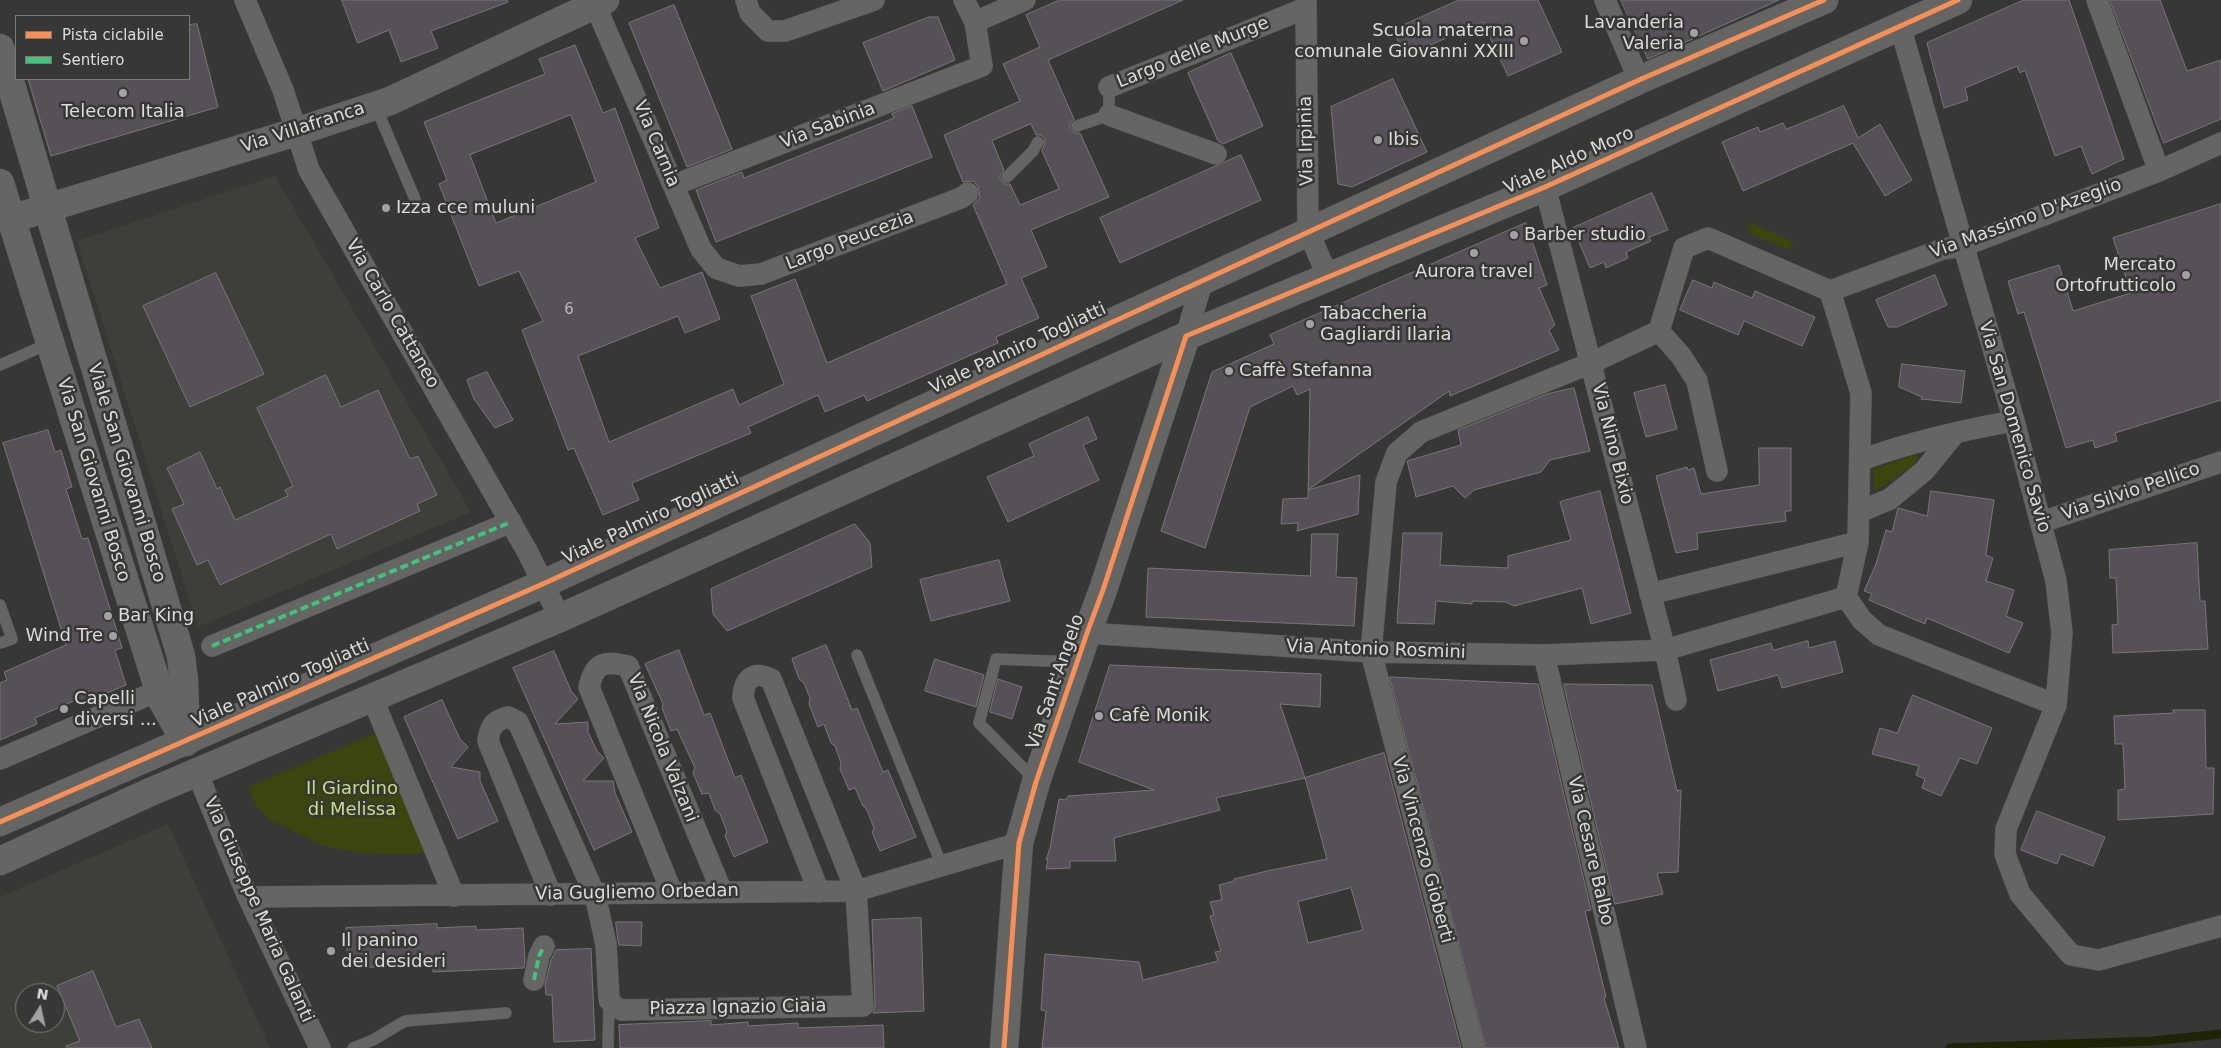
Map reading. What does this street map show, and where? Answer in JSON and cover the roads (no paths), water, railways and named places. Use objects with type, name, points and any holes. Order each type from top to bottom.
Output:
[{"type":"street","name":"Via Carlo Cattaneo","points":[[245,0],[283,90],[309,170],[545,583],[560,618]]},
{"type":"street","points":[[746,0],[750,13],[768,31],[785,31],[874,0]]},
{"type":"street","points":[[964,0],[975,22],[1025,0]]},
{"type":"street","points":[[1605,0],[1639,80]]},
{"type":"street","name":"Viale Aldo Moro","points":[[1186,336],[1545,187],[1958,0]]},
{"type":"street","points":[[2097,0],[2159,171]]},
{"type":"street","points":[[1308,230],[1639,80],[1821,1]]},
{"type":"street","name":"Via Villafranca","points":[[6,222],[296,132],[390,100],[598,2]]},
{"type":"street","name":"Via Carnia","points":[[598,2],[674,185],[686,219],[701,249],[716,268],[728,273]]},
{"type":"street","name":"Largo delle Murge","points":[[1109,87],[1306,4]]},
{"type":"street","name":"Via Irpinia","points":[[1306,4],[1308,230],[1328,277]]},
{"type":"street","name":"Via Sabinia","points":[[674,185],[982,66],[975,22]]},
{"type":"street","name":"Via San Domenico Savio","points":[[1900,26],[2014,421],[2056,581],[2062,633],[2056,705],[2006,829],[2005,854],[2020,894],[2071,954],[2099,960],[2221,926]]},
{"type":"street","points":[[0,48],[47,208]]},
{"type":"street","name":"Largo delle Murge","points":[[1109,115],[1216,154]]},
{"type":"street","name":"Via Massimo D'Azeglio","points":[[1830,291],[1943,249],[1963,246],[2159,171],[2221,143]]},
{"type":"street","name":"Via San Giovanni Bosco","points":[[0,183],[6,222],[50,342],[162,700],[186,742],[197,772]]},
{"type":"street","name":"Via Nino Bixio","points":[[1545,187],[1665,650],[1676,700]]},
{"type":"street","name":"Largo Peucezia","points":[[728,273],[739,276],[761,274],[968,194]]},
{"type":"street","name":"Viale San Giovanni Bosco","points":[[47,208],[181,656],[184,681],[186,742]]},
{"type":"street","name":"Viale Palmiro Togliatti","points":[[0,822],[545,583],[1308,230]]},
{"type":"street","points":[[1718,471],[1697,381],[1681,356],[1659,331],[1684,248],[1708,238],[1830,291],[1861,393],[1858,542],[1846,597],[1862,620],[1878,635],[2056,705]]},
{"type":"street","points":[[0,861],[197,772],[560,618],[1186,336],[1203,279]]},
{"type":"street","name":"Via Vincenzo Gioberti","points":[[1474,1048],[1371,652],[1386,482],[1397,453],[1421,432],[1591,363],[1659,331]]},
{"type":"street","name":"Via Sant'Angelo","points":[[1004,1048],[1018,843],[1036,782],[1076,662],[1103,590],[1186,336]]},
{"type":"street","points":[[1861,460],[1955,433],[2014,421]]},
{"type":"street","points":[[1859,512],[1890,498],[1924,471],[1955,433]]},
{"type":"street","name":"Via Silvio Pellico","points":[[2042,522],[2221,462]]},
{"type":"street","points":[[212,646],[510,522]]},
{"type":"street","points":[[1650,594],[1858,542]]},
{"type":"street","name":"Via Antonio Rosmini","points":[[1087,633],[1371,652],[1544,655],[1665,650],[1846,597]]},
{"type":"street","name":"Via Cesare Balbo","points":[[1544,655],[1636,1048]]},
{"type":"street","name":"Via Nicola Valzani","points":[[672,893],[588,687],[591,676],[602,664],[611,662],[628,666],[722,892]]},
{"type":"street","points":[[819,892],[743,698],[744,687],[753,676],[763,675],[771,679],[856,891]]},
{"type":"street","points":[[0,759],[160,690]]},
{"type":"street","points":[[372,697],[454,896]]},
{"type":"street","points":[[551,895],[488,741],[490,727],[497,720],[508,717],[518,722],[595,894],[606,944],[609,1000]]},
{"type":"street","name":"Via Giuseppe Maria Galanti","points":[[197,772],[248,897],[320,1048]]},
{"type":"street","name":"Via Gugliemo Orbedan","points":[[248,897],[856,891],[1018,843]]},
{"type":"street","name":"Piazza Ignazio Ciaia","points":[[609,1000],[615,1007],[622,1010],[862,1006],[856,891]]},
{"type":"street","points":[[534,980],[539,956],[544,946]]},
{"type":"lane","points":[[1077,126],[1109,115],[1109,87]]},
{"type":"lane","points":[[375,105],[415,200]]},
{"type":"lane","points":[[1007,177],[1033,151],[1038,142]]},
{"type":"lane","points":[[0,365],[50,342]]},
{"type":"lane","points":[[0,605],[12,639],[0,643]]},
{"type":"lane","points":[[857,655],[942,866]]},
{"type":"lane","points":[[1036,782],[979,723],[996,659],[1076,662]]},
{"type":"lane","points":[[608,1048],[609,1000]]},
{"type":"lane","points":[[353,1048],[373,1040],[405,1021],[506,1013]]},
{"type":"waterway","points":[[1950,1048],[2152,1041],[2221,1034]]},
{"type":"place","name":"Lavanderia Valeria","points":[[1694,33]]},
{"type":"place","name":"Scuola materna comunale Giovanni XXIII","points":[[1524,41]]},
{"type":"place","name":"Telecom Italia","points":[[123,93]]},
{"type":"place","name":"Ibis","points":[[1378,140]]},
{"type":"place","name":"Izza cce muluni","points":[[386,208]]},
{"type":"place","name":"Barber studio","points":[[1514,235]]},
{"type":"place","name":"Aurora travel","points":[[1474,253]]},
{"type":"place","name":"Mercato Ortofrutticolo","points":[[2186,275]]},
{"type":"place","name":"Tabaccheria Gagliardi Ilaria","points":[[1310,324]]},
{"type":"place","name":"Caffè Stefanna","points":[[1229,371]]},
{"type":"place","name":"Bar King","points":[[108,616]]},
{"type":"place","name":"Wind Tre","points":[[113,636]]},
{"type":"place","name":"Capelli diversi ...","points":[[64,709]]},
{"type":"place","name":"Cafè Monik","points":[[1099,716]]},
{"type":"place","name":"Il panino dei desideri","points":[[331,951]]},
{"type":"park label","name":"Il Giardino di Melissa","points":[[352,800]]}]
